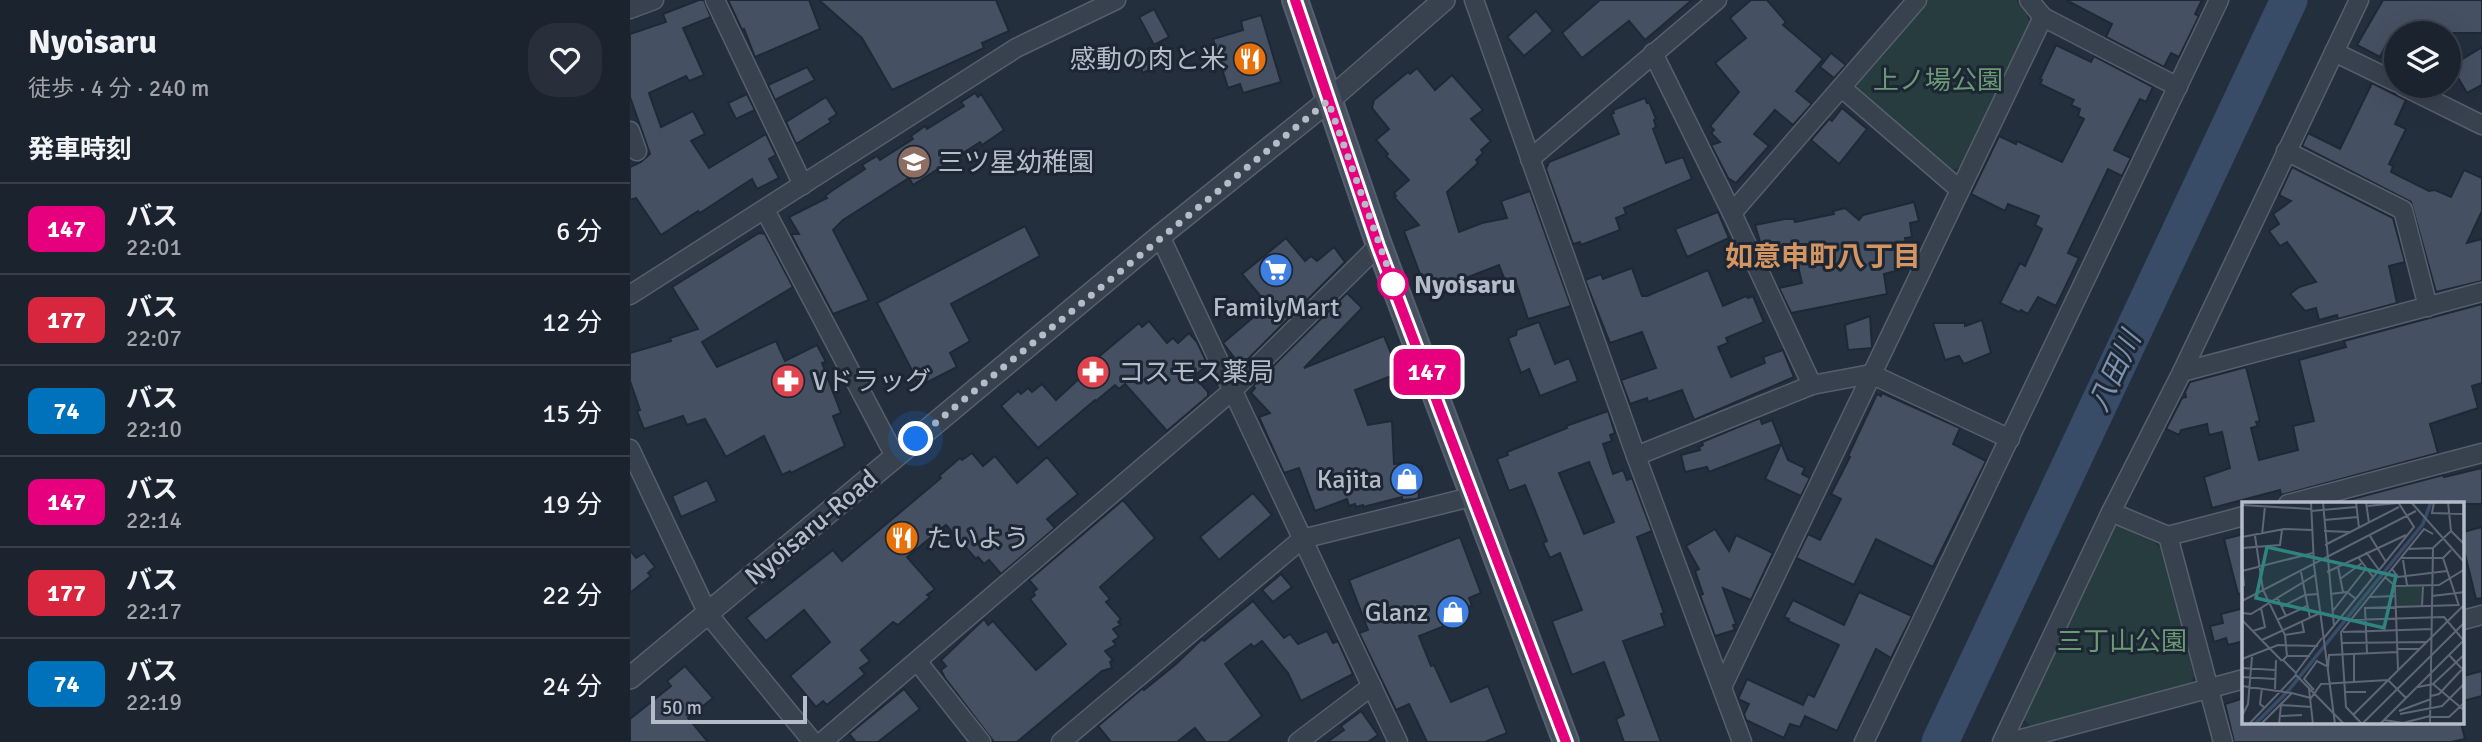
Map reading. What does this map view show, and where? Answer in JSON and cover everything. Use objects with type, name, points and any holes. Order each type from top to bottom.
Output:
[{"type":"main road","points":[[1295,0],[1378,246],[1566,742]]},
{"type":"street","points":[[630,9],[654,0]]},
{"type":"street","points":[[715,0],[803,185]]},
{"type":"street","points":[[630,295],[1016,48],[1116,0]]},
{"type":"street","name":"Nyoisaru-Road","points":[[630,678],[1160,236],[1328,101],[1444,0]]},
{"type":"street","points":[[1474,0],[1636,456],[1742,742]]},
{"type":"street","points":[[1530,159],[1717,0]]},
{"type":"street","points":[[1732,213],[1917,0]]},
{"type":"street","points":[[2029,0],[2043,17],[2178,88]]},
{"type":"street","points":[[1864,742],[2219,0]]},
{"type":"street","points":[[2002,742],[2359,0]]},
{"type":"street","points":[[1722,687],[2043,17]]},
{"type":"street","points":[[2333,52],[2384,76]]},
{"type":"street","points":[[1653,53],[1732,213],[1812,386]]},
{"type":"street","points":[[1842,88],[1960,190]]},
{"type":"street","points":[[2427,98],[2482,125]]},
{"type":"street","points":[[630,131],[637,151]]},
{"type":"street","points":[[2286,151],[2403,210],[2428,307]]},
{"type":"street","points":[[765,210],[895,456]]},
{"type":"street","points":[[1160,236],[1398,742]]},
{"type":"street","points":[[822,742],[1233,390],[1378,246]]},
{"type":"street","points":[[2182,372],[2482,292]]},
{"type":"street","points":[[1636,456],[1812,386],[1871,374],[2010,439]]},
{"type":"street","points":[[2296,502],[2482,453]]},
{"type":"street","points":[[631,456],[708,614],[813,742]]},
{"type":"street","points":[[1061,742],[1301,539],[1475,496]]},
{"type":"street","points":[[2111,512],[2168,536],[2242,517]]},
{"type":"street","points":[[2168,536],[2224,742]]},
{"type":"street","points":[[2464,620],[2482,614]]},
{"type":"street","points":[[917,661],[981,742]]},
{"type":"street","points":[[2010,742],[2242,680]]},
{"type":"street","points":[[1298,742],[1372,685]]},
{"type":"green space","name":"上ノ場公園","points":[[1927,0],[2016,0],[2027,14],[2029,23],[1961,167],[1951,170],[1858,91],[1857,83]]},
{"type":"green space","name":"三丁山公園","points":[[2119,526],[2160,548],[2194,676],[2190,684],[2031,727],[2021,716],[2111,528]]},
{"type":"building","points":[[704,0],[711,17],[683,28],[704,75],[689,81],[686,76],[649,93],[661,127],[693,111],[705,134],[691,141],[709,168],[766,134],[776,155],[769,159],[779,178],[757,189],[752,179],[661,235],[636,198],[630,200],[630,167],[650,154],[630,97],[630,34],[666,22],[663,14]]},
{"type":"building","points":[[728,0],[809,0],[820,29],[755,57]]},
{"type":"building","points":[[819,0],[996,0],[1009,31],[982,43],[984,48],[892,90],[862,38]]},
{"type":"building","points":[[1600,0],[1692,0],[1645,40],[1629,21],[1582,58],[1562,33]]},
{"type":"building","points":[[1751,0],[1767,0],[1786,22],[1783,25],[1823,59],[1796,91],[1812,104],[1793,125],[1775,110],[1754,134],[1769,146],[1736,183],[1728,178],[1711,145],[1720,142],[1711,133],[1714,130],[1710,126],[1739,92],[1715,63],[1746,38],[1730,18]]},
{"type":"building","points":[[2066,0],[2202,0],[2195,14],[2199,16],[2179,57],[2171,53],[2164,67],[2106,37],[2112,24]]},
{"type":"building","points":[[2383,0],[2482,0],[2482,33],[2461,33],[2461,21],[2384,21],[2384,49],[2380,57],[2357,45]]},
{"type":"building","points":[[1154,9],[1169,37],[1154,45],[1139,17]]},
{"type":"building","points":[[1536,11],[1553,31],[1524,56],[1507,37]]},
{"type":"building","points":[[1261,15],[1281,82],[1243,93],[1240,84],[1228,88],[1213,39],[1243,30],[1241,21]]},
{"type":"building","points":[[2056,45],[2091,62],[2094,56],[2153,87],[2146,102],[2140,99],[2114,150],[2131,158],[2122,176],[2108,169],[2068,253],[2079,258],[2056,306],[2038,297],[2028,314],[2000,303],[2020,263],[2025,266],[2042,229],[2035,225],[2039,216],[2008,204],[2005,211],[1971,194],[1999,136],[2016,144],[2017,141],[2062,162],[2084,119],[2078,116],[2080,109],[2071,105],[2074,100],[2040,84]]},
{"type":"building","points":[[2482,47],[2482,85],[2467,93],[2461,83],[2461,60]]},
{"type":"building","points":[[1149,48],[1158,65],[1143,73],[1134,56]]},
{"type":"building","points":[[1831,53],[1846,65],[1834,78],[1820,67]]},
{"type":"building","points":[[807,67],[815,80],[775,100],[768,85]]},
{"type":"building","points":[[1417,68],[1435,90],[1452,75],[1483,110],[1471,119],[1491,141],[1481,150],[1483,153],[1476,160],[1478,163],[1447,192],[1459,232],[1482,223],[1507,218],[1501,201],[1530,191],[1571,306],[1528,319],[1515,280],[1506,283],[1499,265],[1427,293],[1404,231],[1419,225],[1394,197],[1394,193],[1409,180],[1386,156],[1388,154],[1376,140],[1389,129],[1372,108],[1374,100],[1408,72],[1410,74]]},
{"type":"building","points":[[2372,83],[2384,89],[2384,98],[2406,100],[2395,124],[2406,129],[2389,164],[2393,166],[2391,172],[2429,191],[2435,190],[2451,197],[2464,170],[2482,178],[2482,211],[2467,243],[2482,239],[2482,281],[2436,292],[2411,202],[2302,146],[2308,133],[2340,149]]},
{"type":"building","points":[[975,93],[978,97],[981,94],[1004,130],[982,145],[980,142],[913,185],[909,178],[843,220],[833,230],[869,300],[833,314],[791,234],[799,234],[789,217],[827,198],[825,196],[865,169],[862,165],[877,156],[880,160],[913,139],[911,136],[925,126],[927,129],[964,106],[961,102]]},
{"type":"building","points":[[747,94],[755,110],[736,119],[728,103]]},
{"type":"building","points":[[826,97],[837,114],[829,119],[831,122],[796,144],[786,122]]},
{"type":"building","points":[[1645,98],[1656,119],[1656,127],[1653,129],[1666,163],[1683,157],[1692,179],[1624,208],[1626,214],[1616,218],[1620,230],[1581,245],[1580,242],[1573,244],[1546,169],[1549,162],[1619,134],[1611,114],[1614,113],[1613,110]]},
{"type":"building","points":[[1842,108],[1867,129],[1839,164],[1811,140]]},
{"type":"building","points":[[2292,167],[2393,218],[2405,262],[2389,266],[2397,303],[2338,319],[2337,315],[2319,320],[2316,308],[2305,311],[2290,294],[2299,287],[2316,282],[2287,242],[2280,246],[2269,231],[2279,224],[2273,214],[2291,201],[2279,195]]},
{"type":"building","points":[[1914,202],[1919,221],[1910,223],[1912,237],[1905,238],[1912,265],[1884,274],[1887,294],[1791,313],[1779,288],[1802,283],[1794,249],[1764,255],[1755,225],[1785,219],[1794,219],[1795,222],[1834,214],[1833,211],[1845,208],[1859,220],[1863,215]]},
{"type":"building","points":[[1718,212],[1729,238],[1687,257],[1675,229]]},
{"type":"building","points":[[1025,226],[1040,256],[951,304],[970,341],[950,353],[957,367],[920,386],[877,303]]},
{"type":"building","points":[[759,233],[765,234],[793,287],[702,342],[717,367],[776,341],[785,361],[817,345],[826,362],[822,363],[841,413],[833,416],[845,446],[782,475],[764,436],[726,457],[705,419],[687,425],[683,416],[644,429],[630,381],[630,353],[671,341],[670,338],[698,329],[672,287]]},
{"type":"building","points":[[1286,238],[1305,261],[1311,256],[1317,261],[1334,247],[1345,262],[1241,366],[1223,343],[1268,305],[1242,274]]},
{"type":"building","points":[[1632,268],[1642,296],[1708,270],[1723,306],[1746,296],[1753,296],[1764,322],[1726,338],[1728,343],[1718,347],[1731,377],[1765,363],[1763,357],[1783,350],[1794,377],[1694,420],[1682,390],[1648,402],[1647,398],[1630,404],[1621,380],[1656,368],[1642,332],[1610,343],[1585,280],[1601,274],[1603,279]]},
{"type":"building","points":[[1347,293],[1362,308],[1304,368],[1384,336],[1399,373],[1355,390],[1368,425],[1392,421],[1394,464],[1409,462],[1410,468],[1422,467],[1423,484],[1418,485],[1419,498],[1415,499],[1402,500],[1402,497],[1356,507],[1355,504],[1349,506],[1347,499],[1315,511],[1299,468],[1284,473],[1259,417],[1270,413],[1251,393],[1255,388],[1253,386]]},
{"type":"building","points":[[2482,304],[2482,383],[2472,386],[2478,408],[2430,424],[2438,453],[2281,495],[2280,490],[2212,508],[2204,477],[2230,468],[2222,432],[2209,435],[2207,424],[2181,430],[2179,435],[2166,429],[2182,398],[2186,397],[2185,392],[2190,382],[2246,367],[2260,421],[2256,422],[2258,426],[2251,428],[2259,460],[2298,450],[2293,426],[2314,421],[2299,360],[2346,347],[2344,341]]},
{"type":"building","points":[[1870,316],[1872,348],[1848,350],[1845,325]]},
{"type":"building","points":[[1982,320],[1991,353],[1964,364],[1959,356],[1945,360],[1933,323],[1965,323],[1965,326]]},
{"type":"building","points":[[1149,321],[1167,343],[1173,338],[1178,343],[1189,333],[1197,342],[1208,365],[1194,376],[1208,392],[1208,396],[1167,431],[1125,384],[1119,389],[1115,385],[1038,448],[1001,406],[1018,391],[1021,394],[1028,388],[1032,392],[1042,384],[1056,400],[1081,377],[1078,374],[1139,323],[1142,327]]},
{"type":"building","points":[[1539,322],[1555,364],[1569,358],[1578,381],[1540,396],[1529,369],[1521,373],[1508,338],[1516,335],[1517,330]]},
{"type":"building","points":[[1882,393],[1960,428],[1953,444],[1986,461],[1933,567],[1876,539],[1854,585],[1796,558],[1808,534],[1820,540],[1841,499],[1831,494],[1877,394],[1881,396]]},
{"type":"building","points":[[1608,411],[1615,433],[1610,435],[1612,441],[1603,444],[1613,474],[1623,470],[1627,480],[1632,478],[1652,531],[1637,537],[1664,613],[1661,614],[1665,626],[1623,641],[1661,742],[1624,742],[1616,719],[1624,715],[1604,662],[1572,675],[1552,621],[1582,610],[1560,553],[1550,558],[1543,543],[1547,541],[1525,485],[1509,491],[1497,459],[1508,455],[1507,452],[1567,428],[1566,426]],"holes":[[[1589,462],[1614,522],[1584,534],[1559,473]]]},
{"type":"building","points":[[1760,418],[1762,424],[1772,420],[1788,460],[1805,468],[1802,474],[1810,478],[1801,496],[1765,479],[1781,444],[1709,472],[1707,467],[1685,472],[1681,455],[1700,450],[1702,442]]},
{"type":"building","points":[[972,453],[983,466],[995,456],[1017,483],[1047,457],[1078,494],[1047,519],[1055,528],[1001,574],[989,560],[984,564],[978,557],[976,559],[946,525],[907,557],[935,589],[927,595],[930,597],[898,625],[893,622],[861,650],[870,661],[860,668],[865,674],[827,705],[823,701],[816,707],[790,676],[830,642],[804,610],[766,641],[746,618],[833,550],[842,561],[941,478],[939,476],[960,458],[962,460]]},
{"type":"building","points":[[2482,468],[2482,504],[2341,502],[2443,475],[2444,477]]},
{"type":"building","points":[[707,480],[717,501],[681,517],[672,496]]},
{"type":"building","points":[[1253,493],[1272,515],[1219,560],[1200,537]]},
{"type":"building","points":[[1123,500],[1155,538],[1100,587],[1110,599],[1106,602],[1121,619],[1118,622],[1121,625],[1113,629],[1119,637],[1113,641],[1116,645],[1105,651],[1113,660],[1110,662],[1112,668],[1102,671],[1017,742],[994,742],[945,678],[941,670],[946,666],[941,660],[984,619],[988,625],[993,621],[1036,670],[1066,644],[1030,599],[1037,589],[1029,580]]},
{"type":"building","points":[[2482,527],[2482,598],[2476,599],[2464,550],[2464,532]]},
{"type":"building","points":[[1715,529],[1729,551],[1736,535],[1773,553],[1751,600],[1723,588],[1736,624],[1733,625],[1735,630],[1715,636],[1700,595],[1703,594],[1695,571],[1699,569],[1686,546]]},
{"type":"building","points":[[2242,534],[2242,593],[2238,594],[2224,539]]},
{"type":"building","points":[[1460,537],[1481,593],[1469,598],[1472,606],[1467,607],[1470,616],[1419,636],[1431,666],[1434,665],[1451,702],[1488,686],[1507,733],[1485,742],[1427,742],[1409,704],[1396,710],[1359,633],[1368,630],[1349,580]]},
{"type":"building","points":[[630,550],[636,558],[644,553],[655,567],[648,573],[651,576],[630,593]]},
{"type":"building","points":[[1281,574],[1292,587],[1273,602],[1262,590]]},
{"type":"building","points":[[1859,592],[1912,616],[1891,658],[1876,649],[1837,731],[1805,716],[1800,727],[1790,724],[1784,738],[1746,720],[1744,714],[1749,704],[1738,699],[1747,679],[1803,705],[1808,694],[1814,697],[1839,645],[1788,621],[1789,619],[1784,617],[1793,600],[1844,625]]},
{"type":"building","points":[[1253,601],[1284,638],[1290,634],[1298,644],[1327,631],[1333,643],[1338,641],[1353,674],[1301,701],[1288,673],[1262,641],[1254,647],[1251,644],[1225,664],[1262,716],[1228,742],[1206,742],[1195,728],[1177,742],[1111,742],[1098,726],[1176,664],[1202,639],[1204,641]]},
{"type":"building","points":[[2242,609],[2242,642],[2228,645],[2226,638],[2214,642],[2210,626],[2223,623],[2221,614]]},
{"type":"building","points":[[685,666],[713,698],[688,718],[708,742],[630,742],[630,719],[671,686],[667,681]]},
{"type":"building","points":[[2482,671],[2482,696],[2464,701],[2464,676]]},
{"type":"building","points":[[904,689],[920,709],[878,742],[856,742],[849,734]]},
{"type":"building","points":[[2242,699],[2242,724],[2461,724],[2465,739],[2451,742],[2234,742],[2225,704]]},
{"type":"building","points":[[1361,711],[1378,735],[1368,742],[1327,742],[1344,730],[1341,726]]},
{"type":"waterway","name":"八田川","points":[[1940,742],[2289,0]]},
{"type":"bus line","name":"147","points":[[1295,0],[1378,246],[1566,742]]},
{"type":"place","name":"感動の肉と米","points":[[1250,59]]},
{"type":"place","name":"三ツ星幼稚園","points":[[914,162]]},
{"type":"place","name":"FamilyMart","points":[[1276,270]]},
{"type":"place","name":"Nyoisaru","points":[[1393,284]]},
{"type":"place","name":"コスモス薬局","points":[[1093,372]]},
{"type":"place","name":"Vドラッグ","points":[[788,381]]},
{"type":"place","name":"Kajita","points":[[1407,479]]},
{"type":"place","name":"たいよう","points":[[902,538]]},
{"type":"place","name":"Glanz","points":[[1453,612]]},
{"type":"district","name":"如意申町八丁目","points":[[1823,256]]},
{"type":"route","points":[[916,439],[1160,236],[1328,101],[1398,296],[1393,284]]}]
